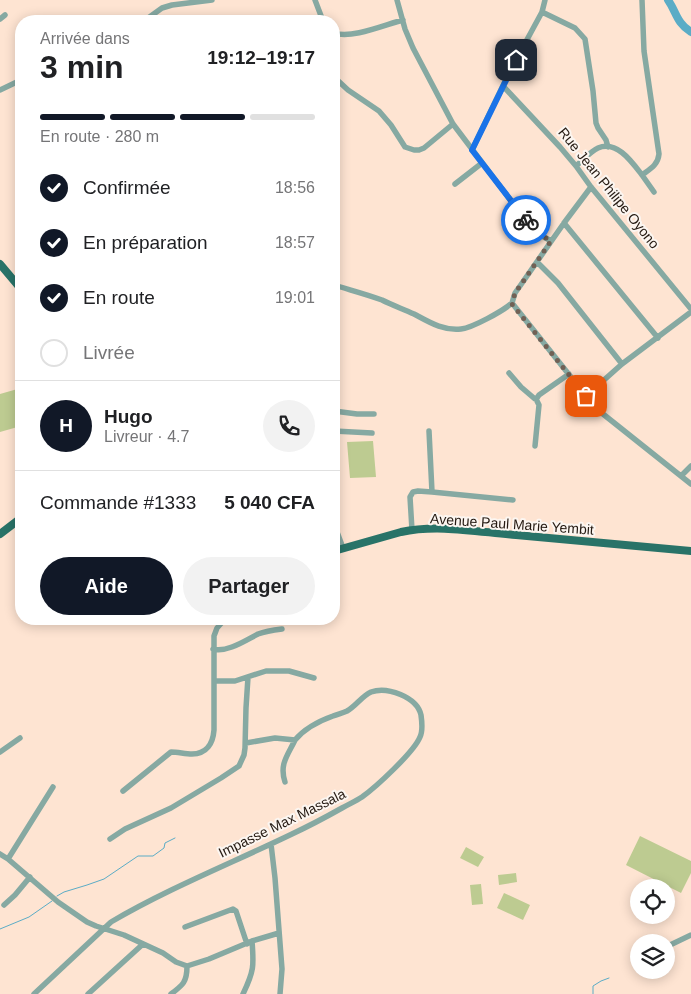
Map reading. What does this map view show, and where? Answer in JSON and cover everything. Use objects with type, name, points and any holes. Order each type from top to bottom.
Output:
[{"type":"main road","points":[[0,264],[15,282]]},
{"type":"main road","points":[[0,534],[15,523]]},
{"type":"main road","name":"Avenue Paul Marie Yembit","points":[[340,549],[412,530],[432,529],[691,551]]},
{"type":"street","points":[[152,15],[162,8],[172,5],[212,0]]},
{"type":"street","points":[[315,0],[321,15]]},
{"type":"street","points":[[397,0],[405,29],[413,48],[453,124],[524,218],[551,241]]},
{"type":"street","points":[[472,150],[542,12],[545,0]]},
{"type":"street","points":[[642,0],[644,51],[659,154],[655,165],[642,175]]},
{"type":"street","points":[[542,12],[575,28],[585,39],[596,122],[608,147]]},
{"type":"street","points":[[340,34],[357,33],[403,20]]},
{"type":"street","points":[[0,90],[15,83]]},
{"type":"street","points":[[340,83],[379,111],[391,125],[405,147],[409,149],[419,150],[424,148],[453,124]]},
{"type":"street","name":"Rue Jean Philipe Oyono","points":[[503,86],[576,166],[691,310]]},
{"type":"street","points":[[576,166],[597,148],[608,147],[616,149],[626,155],[654,192]]},
{"type":"street","points":[[455,184],[482,163]]},
{"type":"street","points":[[340,287],[381,300],[438,327],[466,328],[504,310],[512,304],[515,293],[591,187]]},
{"type":"street","points":[[564,223],[658,338]]},
{"type":"street","points":[[537,262],[558,283],[622,364]]},
{"type":"street","points":[[512,304],[602,414],[691,484]]},
{"type":"street","points":[[586,396],[622,364],[658,338],[691,310]]},
{"type":"street","points":[[509,373],[521,387],[536,399],[539,406],[536,446]]},
{"type":"street","points":[[536,399],[569,374]]},
{"type":"street","points":[[340,412],[374,414]]},
{"type":"street","points":[[340,431],[372,433]]},
{"type":"street","points":[[429,431],[432,492]]},
{"type":"street","points":[[681,476],[691,466]]},
{"type":"street","points":[[412,530],[410,497],[413,492],[432,492],[513,500]]},
{"type":"street","points":[[340,540],[343,548]]},
{"type":"street","points":[[122,790],[172,752],[192,754],[204,750],[212,742],[215,681],[213,649],[214,636],[220,625]]},
{"type":"street","points":[[213,649],[225,649],[271,630],[282,629]]},
{"type":"street","points":[[215,681],[231,682],[260,672],[272,671],[296,672],[314,678]]},
{"type":"street","points":[[110,839],[124,829],[171,808],[230,773],[240,764],[246,743],[248,677]]},
{"type":"street","name":"Impasse Max Massala","points":[[34,994],[111,922],[124,914],[321,820],[362,797],[380,782],[419,741],[422,730],[421,714],[416,705],[406,696],[386,691],[372,692],[366,695],[349,710],[302,732],[295,740],[283,764],[285,782]]},
{"type":"street","points":[[0,752],[20,738]]},
{"type":"street","points":[[246,743],[275,738],[295,740]]},
{"type":"street","points":[[8,859],[53,787]]},
{"type":"street","points":[[271,844],[282,969],[280,994]]},
{"type":"street","points":[[0,854],[78,916],[96,926],[124,935],[163,953],[186,966],[209,959],[249,942],[279,933]]},
{"type":"street","points":[[4,905],[30,877]]},
{"type":"street","points":[[185,927],[233,909],[236,911],[249,942],[253,970],[243,994]]},
{"type":"street","points":[[675,943],[691,935]]},
{"type":"street","points":[[88,994],[143,944]]},
{"type":"street","points":[[171,994],[186,980],[186,966]]},
{"type":"green space","points":[[15,390],[15,428],[0,432],[0,394]]},
{"type":"green space","points":[[373,441],[376,477],[350,478],[347,442]]},
{"type":"green space","points":[[640,836],[691,861],[691,873],[681,893],[675,890],[675,879],[654,879],[626,865]]},
{"type":"green space","points":[[466,847],[484,857],[478,867],[460,858]]},
{"type":"green space","points":[[516,873],[517,882],[499,885],[498,875]]},
{"type":"green space","points":[[481,884],[483,904],[472,905],[470,885]]},
{"type":"green space","points":[[504,893],[530,905],[523,920],[497,908]]},
{"type":"waterway","points":[[668,0],[680,21],[691,32]]},
{"type":"waterway","points":[[57,896],[104,879],[138,856],[153,856],[164,848],[165,843],[175,838]]},
{"type":"waterway","points":[[0,929],[29,917],[52,901]]},
{"type":"waterway","points":[[593,994],[593,986],[609,978]]},
{"type":"way so far","points":[[526,220],[551,241],[515,293],[512,304],[586,396]]},
{"type":"route","points":[[516,60],[472,150],[526,220]]}]
